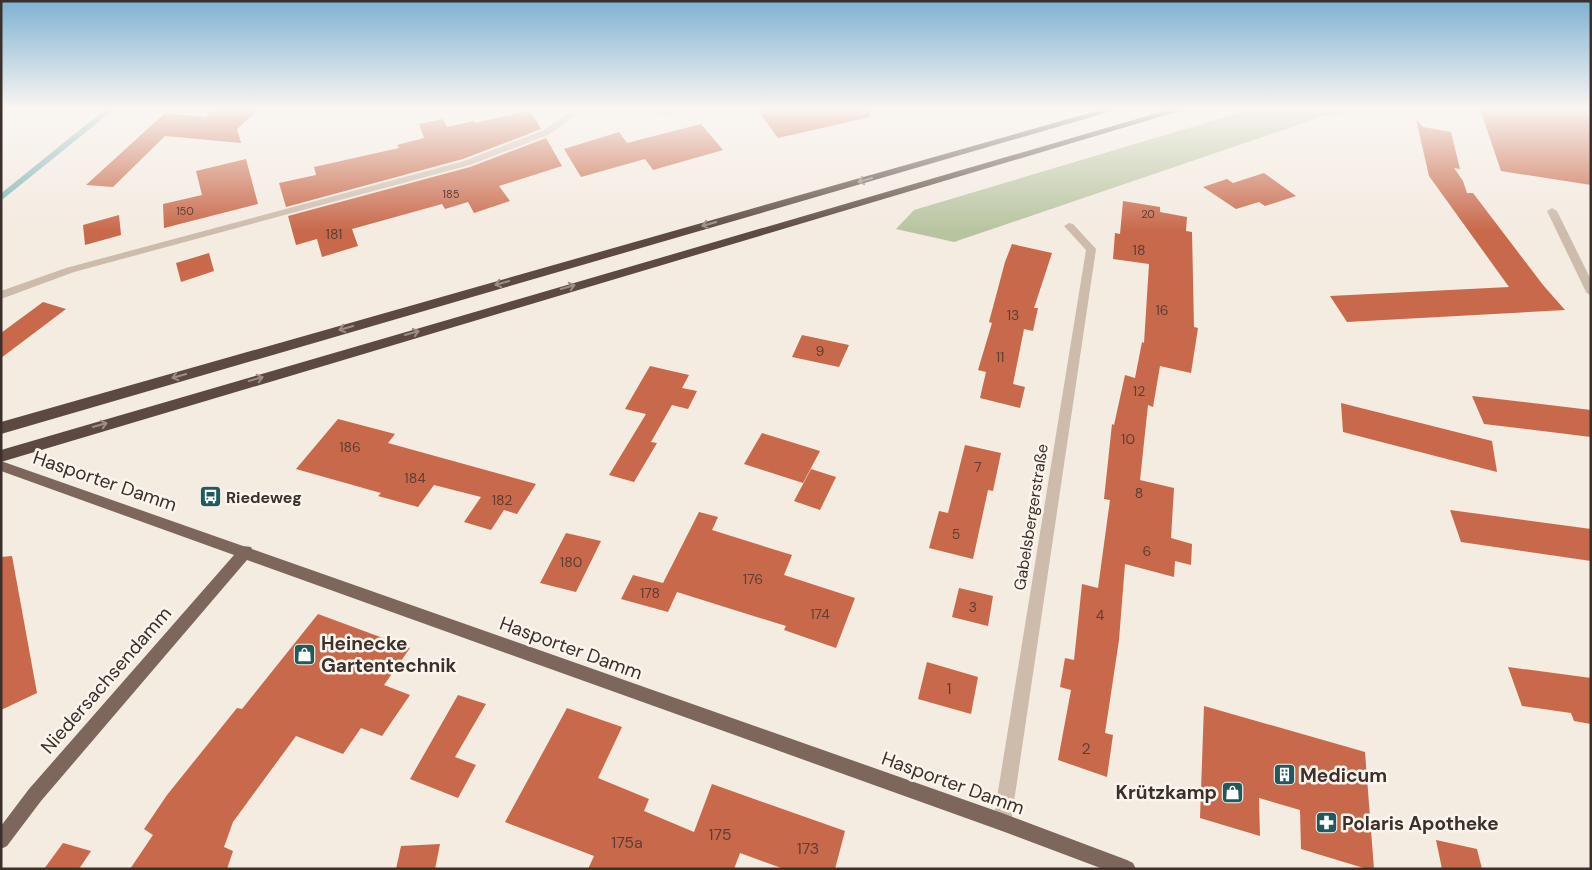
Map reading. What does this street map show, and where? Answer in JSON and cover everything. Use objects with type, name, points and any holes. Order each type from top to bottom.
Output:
[{"type":"highway","points":[[8,426],[972,150]]},
{"type":"highway","points":[[1,456],[1042,150]]},
{"type":"main road","name":"Hasporter Damm","points":[[1,466],[246,551],[692,713],[1002,822],[1127,869]]},
{"type":"main road","name":"Niedersachsendamm","points":[[1,840],[35,795],[246,551]]},
{"type":"street","points":[[1,295],[70,270],[467,163],[502,150]]},
{"type":"street","points":[[1552,211],[1591,292]]},
{"type":"street","name":"Gabelsbergerstraße","points":[[1002,822],[1091,249],[1069,226]]},
{"type":"green space","points":[[1116,150],[1225,150],[954,242],[896,229],[914,210]]},
{"type":"building","points":[[125,150],[151,150],[113,187],[86,185]]},
{"type":"building","points":[[392,150],[487,150],[463,159],[286,207],[279,183],[316,175],[314,167]]},
{"type":"building","points":[[516,150],[553,150],[562,166],[499,186],[510,201],[474,213],[468,202],[445,209],[442,204],[352,229],[358,246],[322,257],[317,239],[296,245],[288,216],[470,167]]},
{"type":"building","points":[[564,150],[723,150],[653,170],[645,159],[581,177]]},
{"type":"building","points":[[1423,150],[1455,150],[1460,169],[1454,168],[1463,181],[1467,193],[1473,193],[1543,285],[1565,310],[1347,322],[1330,296],[1509,287],[1429,176]]},
{"type":"building","points":[[1494,150],[1591,150],[1591,185],[1501,171]]},
{"type":"building","points":[[246,159],[258,204],[164,228],[163,204],[202,195],[196,171]]},
{"type":"building","points":[[1264,173],[1296,196],[1265,206],[1259,202],[1236,209],[1203,187],[1227,179],[1233,183]]},
{"type":"building","points":[[1123,201],[1160,207],[1160,212],[1187,217],[1186,231],[1192,232],[1194,327],[1198,328],[1191,373],[1160,366],[1153,407],[1148,405],[1140,480],[1174,488],[1171,538],[1192,544],[1191,565],[1175,561],[1174,577],[1125,564],[1119,640],[1105,733],[1113,735],[1107,777],[1058,760],[1071,690],[1060,687],[1065,658],[1074,660],[1082,584],[1098,588],[1110,500],[1104,499],[1112,424],[1114,425],[1125,375],[1135,378],[1142,342],[1144,343],[1149,264],[1113,259],[1115,233],[1120,234]]},
{"type":"building","points":[[119,215],[121,235],[85,245],[83,225]]},
{"type":"building","points":[[1012,244],[1052,253],[1034,308],[1038,308],[1033,331],[1024,329],[1013,384],[1025,387],[1020,408],[980,398],[986,372],[978,370],[992,323],[989,322],[1005,262]]},
{"type":"building","points":[[209,253],[214,271],[181,282],[176,263]]},
{"type":"building","points":[[43,302],[66,309],[1,358],[1,333]]},
{"type":"building","points":[[802,335],[849,345],[839,367],[792,357]]},
{"type":"building","points":[[650,366],[689,375],[682,388],[697,391],[688,409],[672,405],[651,442],[657,443],[634,482],[609,475],[646,414],[625,409]]},
{"type":"building","points":[[1472,396],[1591,410],[1591,437],[1484,424]]},
{"type":"building","points":[[1341,403],[1492,441],[1497,472],[1343,432]]},
{"type":"building","points":[[338,419],[395,434],[388,443],[536,484],[517,514],[504,510],[491,530],[464,522],[481,497],[434,485],[418,507],[378,496],[381,493],[296,469]]},
{"type":"building","points":[[762,433],[820,451],[803,483],[744,464]]},
{"type":"building","points":[[965,445],[1001,453],[993,491],[988,490],[973,559],[929,548],[939,511],[948,513]]},
{"type":"building","points":[[811,469],[836,477],[820,510],[794,501]]},
{"type":"building","points":[[1450,510],[1591,529],[1591,561],[1461,542]]},
{"type":"building","points":[[699,512],[718,517],[712,530],[792,555],[784,575],[855,598],[836,648],[784,630],[786,626],[677,592],[668,612],[621,599],[633,575],[663,583]]},
{"type":"building","points":[[566,533],[601,541],[576,592],[540,583]]},
{"type":"building","points":[[12,556],[37,693],[1,710],[1,557]]},
{"type":"building","points":[[959,588],[993,596],[988,626],[952,617]]},
{"type":"building","points":[[318,614],[410,648],[384,685],[410,695],[382,736],[361,728],[343,754],[296,736],[233,822],[224,847],[233,851],[227,869],[130,869],[153,835],[144,829],[167,795],[237,708],[242,709]]},
{"type":"building","points":[[927,662],[978,677],[971,714],[918,699]]},
{"type":"building","points":[[1508,667],[1591,678],[1591,724],[1574,721],[1571,713],[1522,706]]},
{"type":"building","points":[[458,695],[486,704],[455,757],[476,765],[458,798],[410,779]]},
{"type":"building","name":"Medicum","points":[[1204,706],[1365,752],[1374,869],[1367,869],[1301,849],[1300,810],[1259,798],[1260,836],[1200,818]]},
{"type":"building","points":[[567,708],[622,727],[598,778],[649,799],[644,811],[694,832],[712,784],[845,831],[835,869],[784,869],[740,853],[734,869],[588,869],[594,856],[505,822]]},
{"type":"building","points":[[1436,840],[1477,849],[1482,869],[1442,869]]},
{"type":"building","points":[[63,843],[91,851],[79,869],[44,869]]},
{"type":"building","points":[[440,844],[435,869],[396,869],[401,846]]},
{"type":"waterway","points":[[1,197],[60,150]]},
{"type":"place","name":"Riedeweg","points":[[210,497]]},
{"type":"place","name":"Heinecke Gartentechnik","points":[[305,654]]},
{"type":"place","name":"Medicum","points":[[1284,775]]},
{"type":"place","name":"Krützkamp","points":[[1233,792]]},
{"type":"place","name":"Polaris Apotheke","points":[[1326,823]]}]
